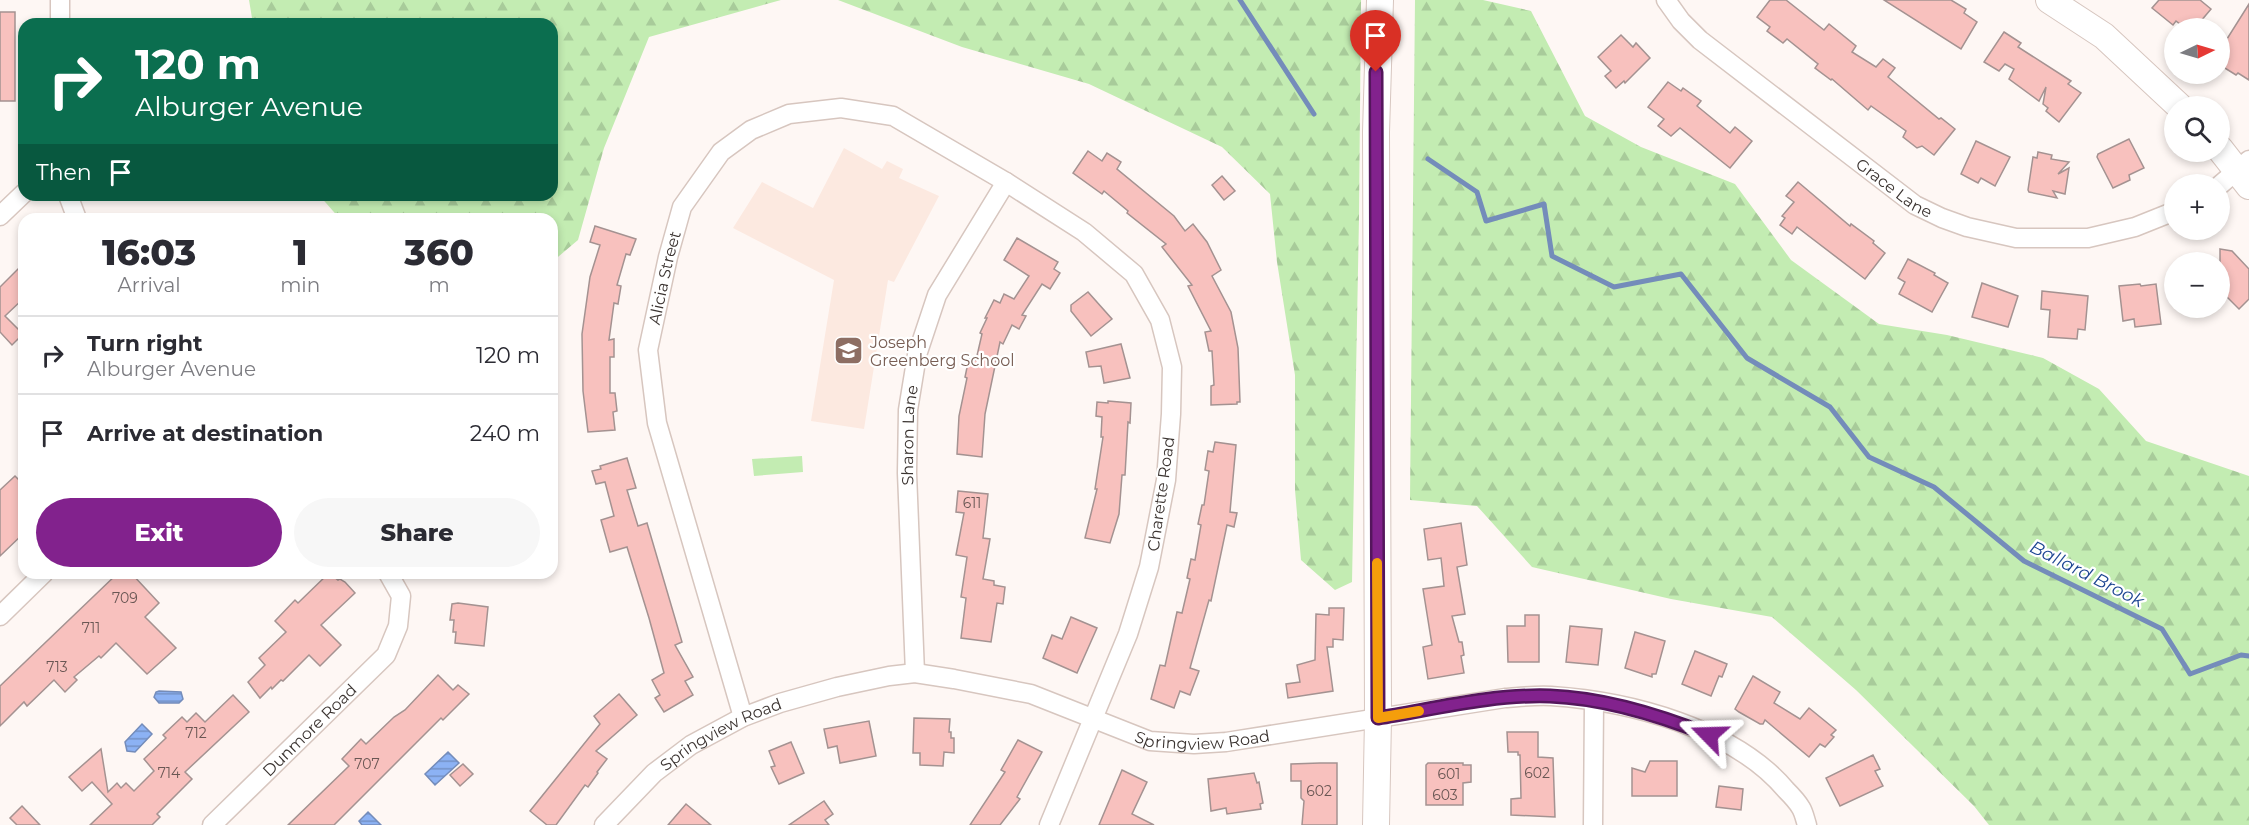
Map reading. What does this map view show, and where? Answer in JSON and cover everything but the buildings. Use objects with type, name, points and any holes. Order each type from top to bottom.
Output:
[{"type":"street","points":[[60,0],[60,18]]},
{"type":"street","points":[[1376,825],[1378,718],[1376,132],[1380,0]]},
{"type":"street","name":"Grace Lane","points":[[1666,0],[1681,21],[1700,40],[1915,205],[1942,218],[1967,227],[2016,238],[2088,238],[2135,226],[2164,215]]},
{"type":"street","points":[[2049,0],[2104,36],[2167,96]]},
{"type":"street","name":"Alicia Street","points":[[743,717],[657,423],[648,350],[668,257],[682,207],[721,152],[751,130],[789,114],[841,108],[893,116],[1006,182]]},
{"type":"street","points":[[2230,162],[2239,175]]},
{"type":"street","name":"Sharon Lane","points":[[915,673],[907,473],[908,410],[917,355],[937,295],[1006,182]]},
{"type":"street","name":"Charette Road","points":[[1006,182],[1084,232],[1134,274],[1160,320],[1172,367],[1166,480],[1149,567],[1128,634],[1048,825]]},
{"type":"street","points":[[0,216],[18,199]]},
{"type":"street","points":[[0,616],[38,579]]},
{"type":"street","name":"Dunmore Road","points":[[212,825],[386,655],[398,626],[401,596],[391,579]]},
{"type":"street","name":"Springview Road","points":[[604,825],[654,773],[691,745],[743,717],[780,703],[837,687],[915,673],[1031,694],[1150,741],[1194,744],[1226,742],[1505,698],[1551,696],[1594,702],[1634,709],[1671,720],[1709,735],[1746,754],[1777,779],[1801,807],[1807,825]]},
{"type":"street","points":[[1593,825],[1594,702]]},
{"type":"shaded area","name":"Joseph Greenberg School","points":[[844,148],[882,169],[887,161],[903,169],[899,178],[939,196],[894,282],[888,280],[864,429],[811,421],[834,280],[733,228],[762,182],[813,208]]},
{"type":"green space","points":[[249,0],[781,0],[649,37],[604,148],[578,240],[558,257],[558,213],[335,213],[324,201],[558,201],[558,18],[252,18]]},
{"type":"green space","points":[[838,0],[1361,0],[1352,582],[1335,590],[1301,560],[1295,490],[1295,375],[1277,262],[1270,194],[1222,147],[1089,84],[962,47]]},
{"type":"green space","points":[[1415,0],[1483,0],[1531,11],[1585,116],[1641,147],[1735,184],[1791,260],[1879,324],[1947,335],[2043,358],[2099,389],[2146,441],[2249,476],[2249,825],[1989,825],[1974,806],[1856,690],[1772,617],[1671,599],[1532,567],[1477,506],[1410,500]]},
{"type":"green space","points":[[802,456],[803,472],[754,476],[752,459]]},
{"type":"water","points":[[159,691],[181,692],[183,699],[179,703],[159,703],[154,697]]},
{"type":"water","points":[[142,724],[152,734],[135,752],[127,751],[125,742]]},
{"type":"water","points":[[448,752],[459,763],[435,785],[425,774]]},
{"type":"water","points":[[368,812],[381,825],[362,825],[359,821]]},
{"type":"waterway","name":"Ballard Brook","points":[[1240,0],[1314,114]]},
{"type":"waterway","name":"Ballard Brook","points":[[1428,159],[1477,192],[1486,221],[1544,204],[1552,256],[1614,287],[1681,274],[1747,358],[1830,407],[1869,457],[1934,487],[2024,561],[2162,629],[2190,674],[2241,655],[2249,656]]},
{"type":"slow traffic","points":[[1377,563],[1378,718],[1419,711]]},
{"type":"place","name":"Joseph Greenberg School","points":[[849,351]]},
{"type":"route","points":[[1376,72],[1378,718],[1505,698],[1551,696],[1634,709],[1709,735]]}]
